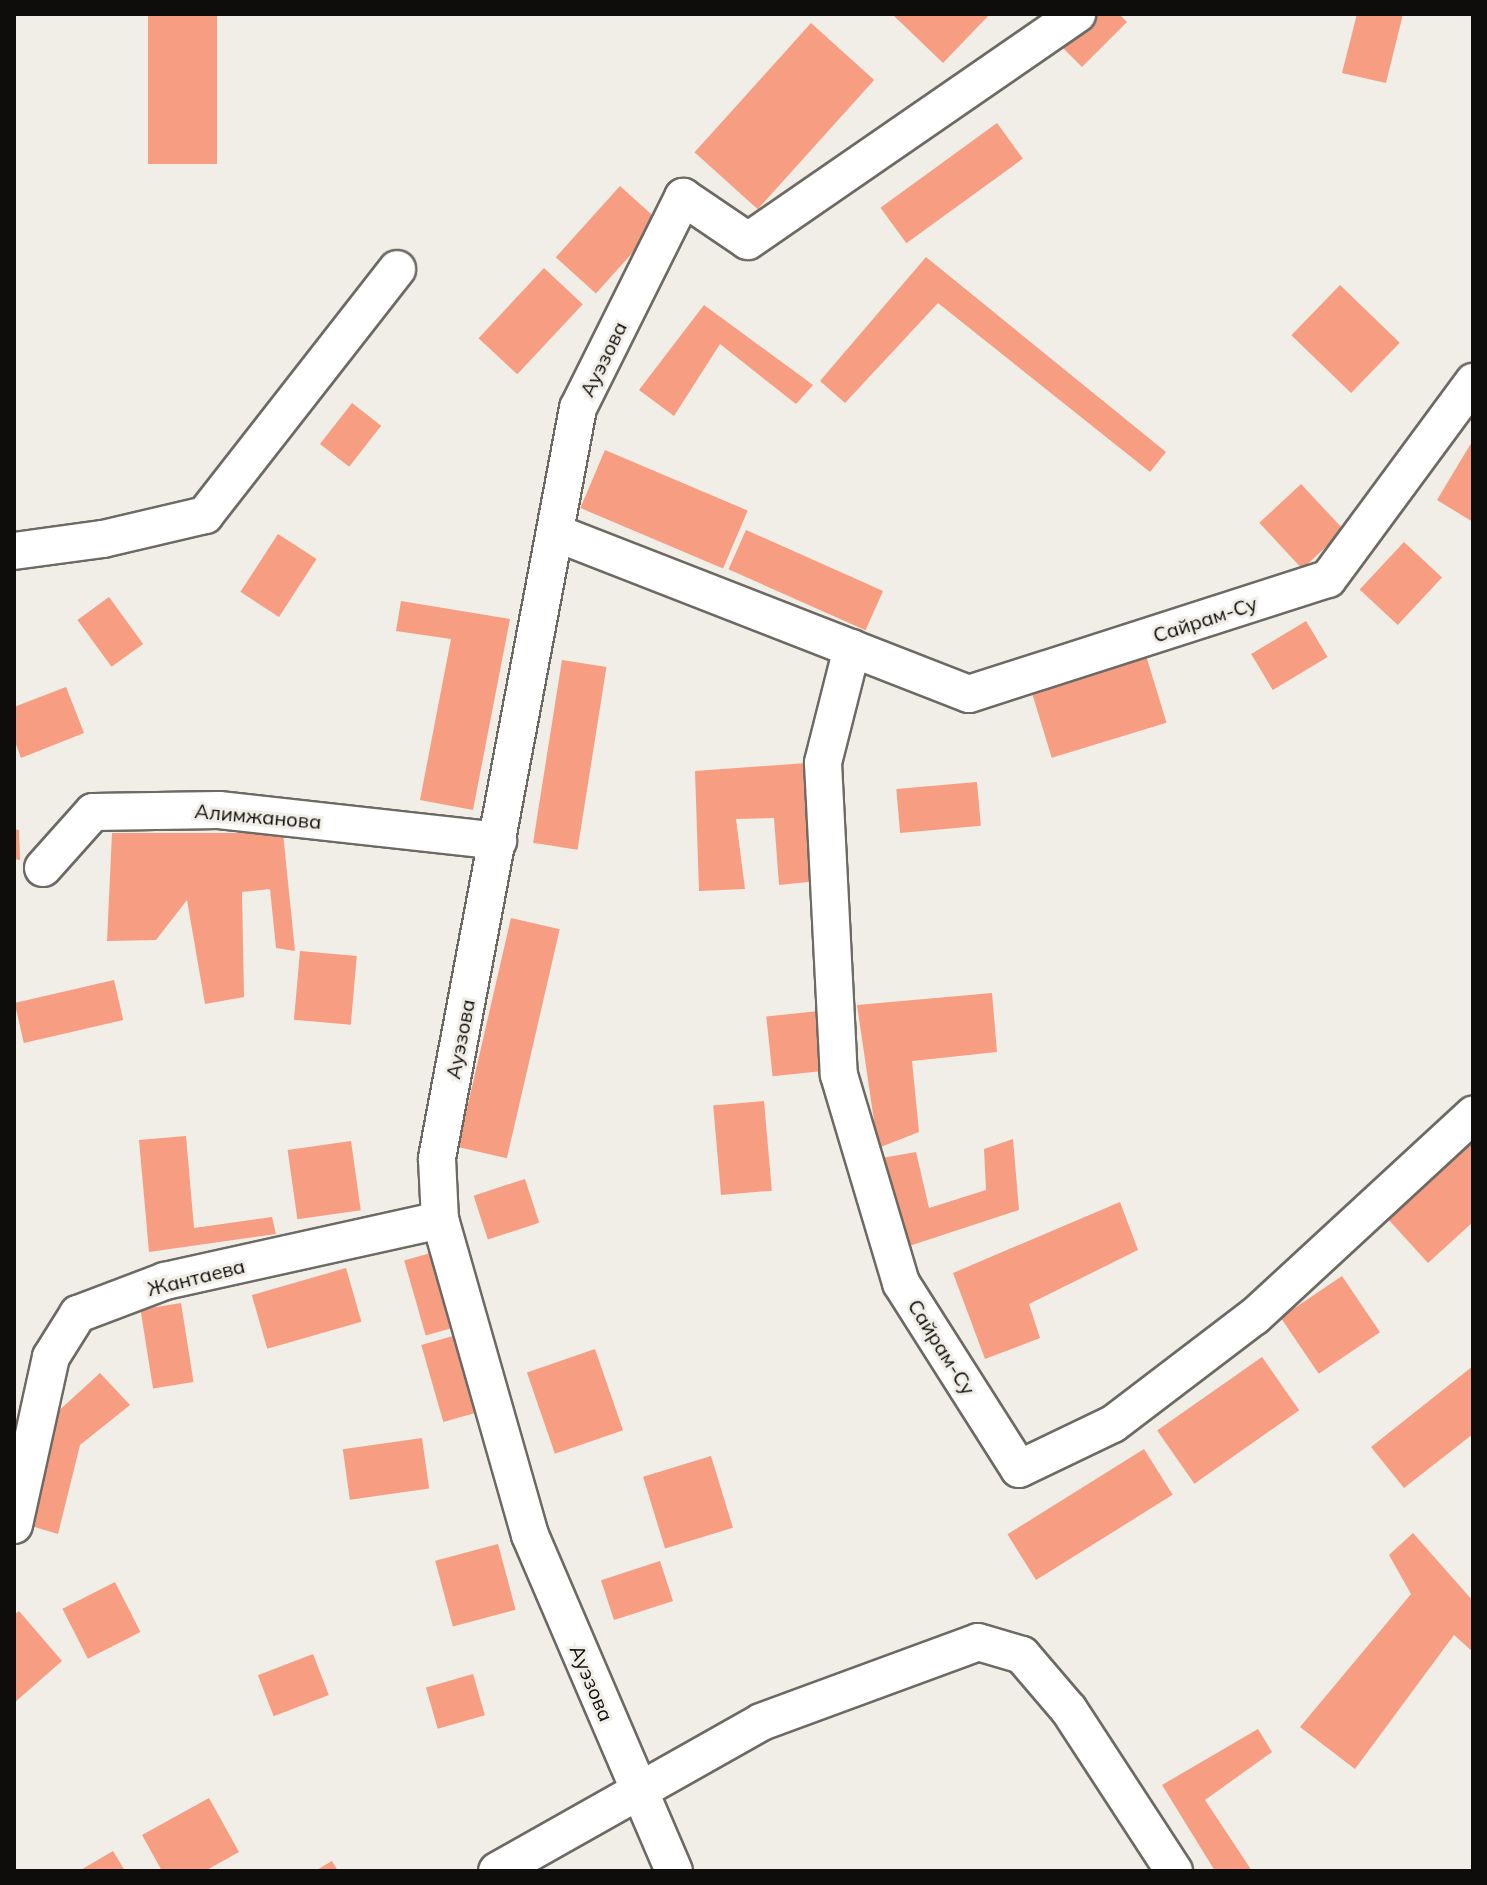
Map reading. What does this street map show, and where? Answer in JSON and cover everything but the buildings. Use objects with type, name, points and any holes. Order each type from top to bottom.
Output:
[{"type":"street","name":"Ауэзова","points":[[674,1871],[530,1535],[440,1220],[437,1158],[578,408],[683,197],[748,241],[1077,14]]},
{"type":"street","points":[[14,551],[103,539],[205,515],[397,269]]},
{"type":"street","name":"Сайрам-Су","points":[[556,533],[969,694],[1328,579],[1473,382]]},
{"type":"street","name":"Сайрам-Су","points":[[852,648],[823,763],[839,1075],[901,1283],[1019,1469],[1113,1424],[1255,1316],[1473,1115]]},
{"type":"street","name":"Алимжанова","points":[[43,868],[93,812],[219,810],[498,841]]},
{"type":"street","name":"Жантаева","points":[[14,1525],[51,1357],[78,1314],[165,1281],[440,1220]]},
{"type":"street","points":[[497,1871],[761,1722],[978,1642],[1022,1655],[1069,1710],[1174,1871]]}]
